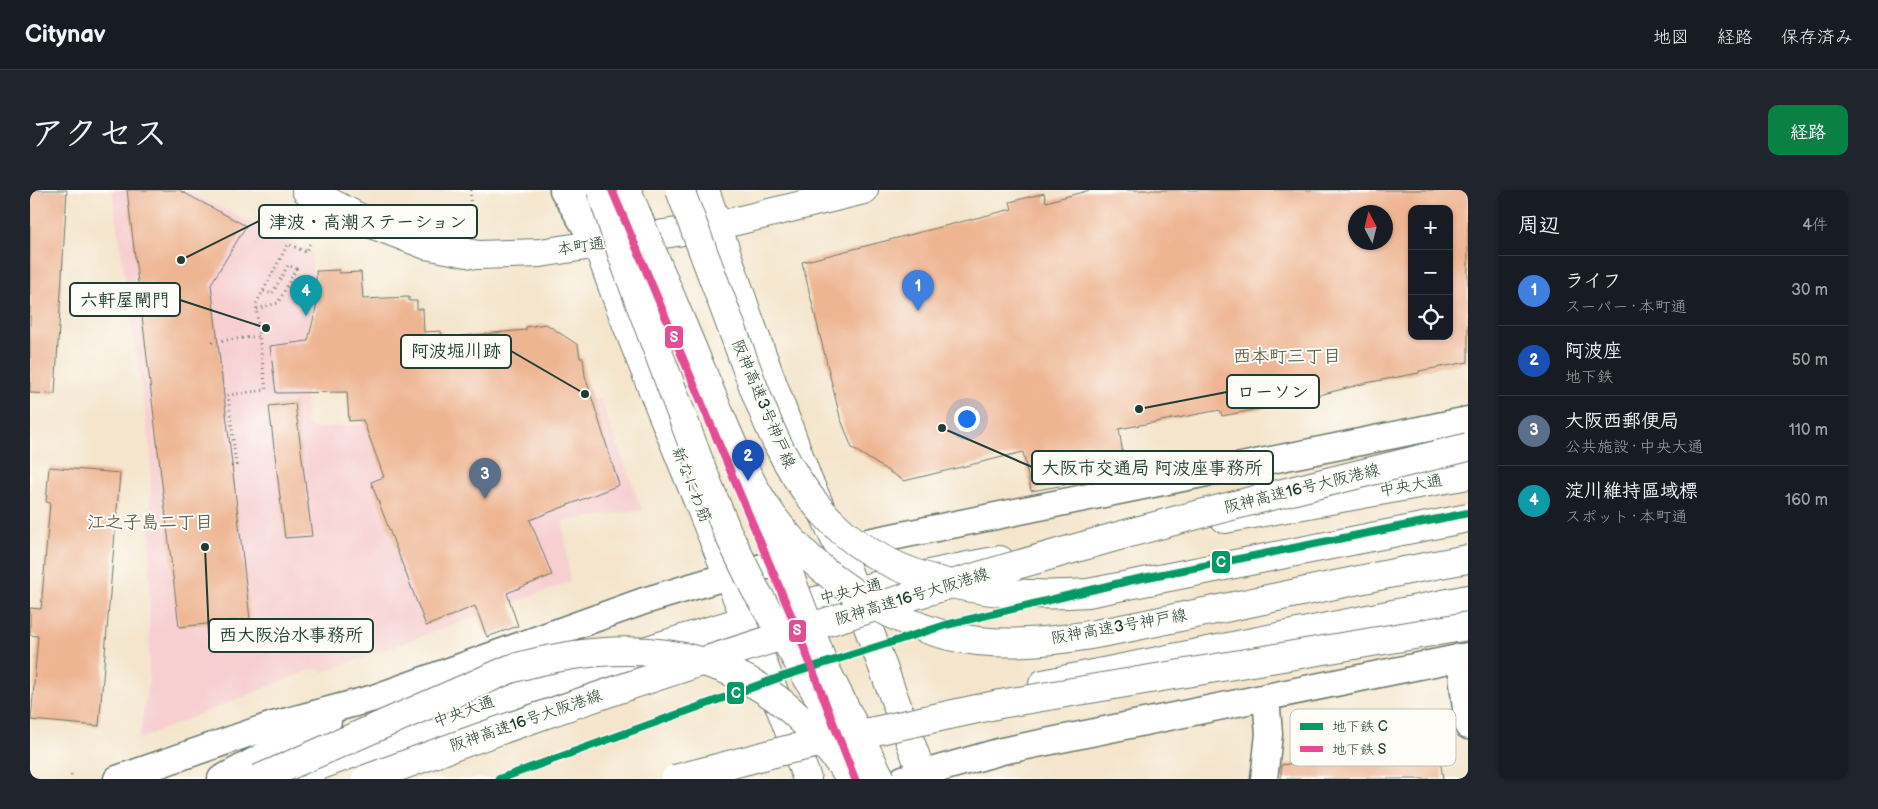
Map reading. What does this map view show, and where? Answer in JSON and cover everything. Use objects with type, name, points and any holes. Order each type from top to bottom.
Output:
[{"type":"main road","name":"本町通","points":[[306,190],[374,225],[426,246],[478,255],[540,253],[597,246],[716,226],[864,190]]},
{"type":"main road","name":"新なにわ筋","points":[[580,190],[597,246],[636,349],[745,618],[807,779]]},
{"type":"main road","points":[[601,190],[630,276],[703,472],[728,531],[755,589],[867,779]]},
{"type":"main road","name":"阪神高速3号神戸線","points":[[627,190],[718,411],[754,486],[772,516],[793,541],[828,573],[872,603],[903,620],[977,641],[1065,639],[1468,559]]},
{"type":"main road","points":[[646,190],[825,668],[881,779]]},
{"type":"main road","name":"阪神高速3号神戸線","points":[[680,190],[761,407],[791,472],[831,522],[858,543],[902,568],[973,589],[1012,595],[1049,596],[1088,593],[1468,518]]},
{"type":"main road","points":[[705,190],[716,226],[808,480],[856,590],[902,717],[916,777]]},
{"type":"main road","name":"阪神高速16号大阪港線","points":[[366,779],[587,699],[986,574],[1127,534],[1468,448]]},
{"type":"main road","name":"中央大通","points":[[283,779],[520,691],[745,618],[938,571],[1468,475]]},
{"type":"main road","points":[[715,779],[902,717],[983,696],[1468,599]]},
{"type":"main road","points":[[675,779],[782,750],[982,708],[1468,626]]},
{"type":"main road","points":[[258,779],[510,669],[542,660],[615,650],[674,654],[717,666],[753,683],[785,705],[814,732],[852,779]]},
{"type":"street","points":[[563,190],[597,246]]},
{"type":"street","points":[[117,779],[273,725],[374,698],[644,601],[728,576],[839,548],[1468,420]]},
{"type":"street","points":[[1431,606],[1456,658],[1468,726]]},
{"type":"street","points":[[916,777],[1002,751],[1456,658]]},
{"type":"street","points":[[1264,779],[1269,734],[1266,697]]},
{"type":"street","points":[[221,779],[374,698]]},
{"type":"path","points":[[470,206],[471,190]]},
{"type":"path","points":[[231,466],[236,465],[228,395],[266,390],[256,304],[288,244],[306,252],[311,241]]},
{"type":"path","points":[[257,309],[278,303],[296,269],[288,265],[272,294],[263,291]]},
{"type":"path","points":[[212,342],[259,336]]},
{"type":"shaded area","points":[[112,190],[184,190],[311,251],[314,304],[305,343],[306,423],[313,429],[600,399],[642,510],[563,521],[570,582],[324,672],[315,668],[139,739],[149,678],[151,454]]},
{"type":"building","points":[[30,190],[67,190],[55,394],[30,393]]},
{"type":"building","points":[[127,190],[179,190],[246,226],[211,284],[250,619],[179,627]]},
{"type":"building","points":[[1090,190],[1468,190],[1468,362],[1366,383],[1285,404],[1222,416],[1220,410],[1119,429],[1126,473],[1065,482],[1065,485],[1031,491],[1023,452],[904,481],[852,448],[840,417],[802,262],[1012,209],[1010,202],[1044,193],[1046,202]]},
{"type":"building","points":[[339,270],[339,273],[361,272],[363,299],[409,297],[409,301],[417,301],[417,309],[423,309],[424,332],[441,331],[442,338],[526,330],[526,327],[546,324],[578,345],[580,358],[583,358],[585,376],[619,485],[530,520],[552,575],[507,593],[518,626],[487,637],[475,606],[426,626],[371,482],[384,477],[363,420],[349,421],[347,392],[276,393],[270,346],[308,341],[317,304],[316,271]]},
{"type":"building","points":[[295,403],[312,536],[285,538],[269,406]]},
{"type":"building","points":[[49,467],[120,473],[99,726],[31,720],[38,636],[30,635],[30,608],[41,609],[50,503],[46,502]]},
{"type":"building","points":[[1281,765],[1441,766],[1443,779],[1281,779]]},
{"type":"metro line","name":"S","points":[[612,190],[794,622],[855,779]]},
{"type":"metro line","name":"C","points":[[499,779],[781,677],[946,625],[1128,581],[1468,513]]},
{"type":"place","name":"津波・高潮ステーション","points":[[181,260]]},
{"type":"place","name":"ライフ","points":[[918,311]]},
{"type":"place","name":"淀川維持區域標","points":[[306,316]]},
{"type":"place","name":"六軒屋閘門","points":[[266,328]]},
{"type":"place","name":"阿波堀川跡","points":[[585,394]]},
{"type":"place","name":"ローソン","points":[[1139,409]]},
{"type":"place","name":"大阪市交通局 阿波座事務所","points":[[942,428]]},
{"type":"place","name":"阿波座","points":[[748,481]]},
{"type":"place","name":"大阪西郵便局","points":[[485,499]]},
{"type":"place","name":"西大阪治水事務所","points":[[205,547]]},
{"type":"district","name":"西本町三丁目","points":[[1287,356]]},
{"type":"district","name":"江之子島二丁目","points":[[150,522]]}]
